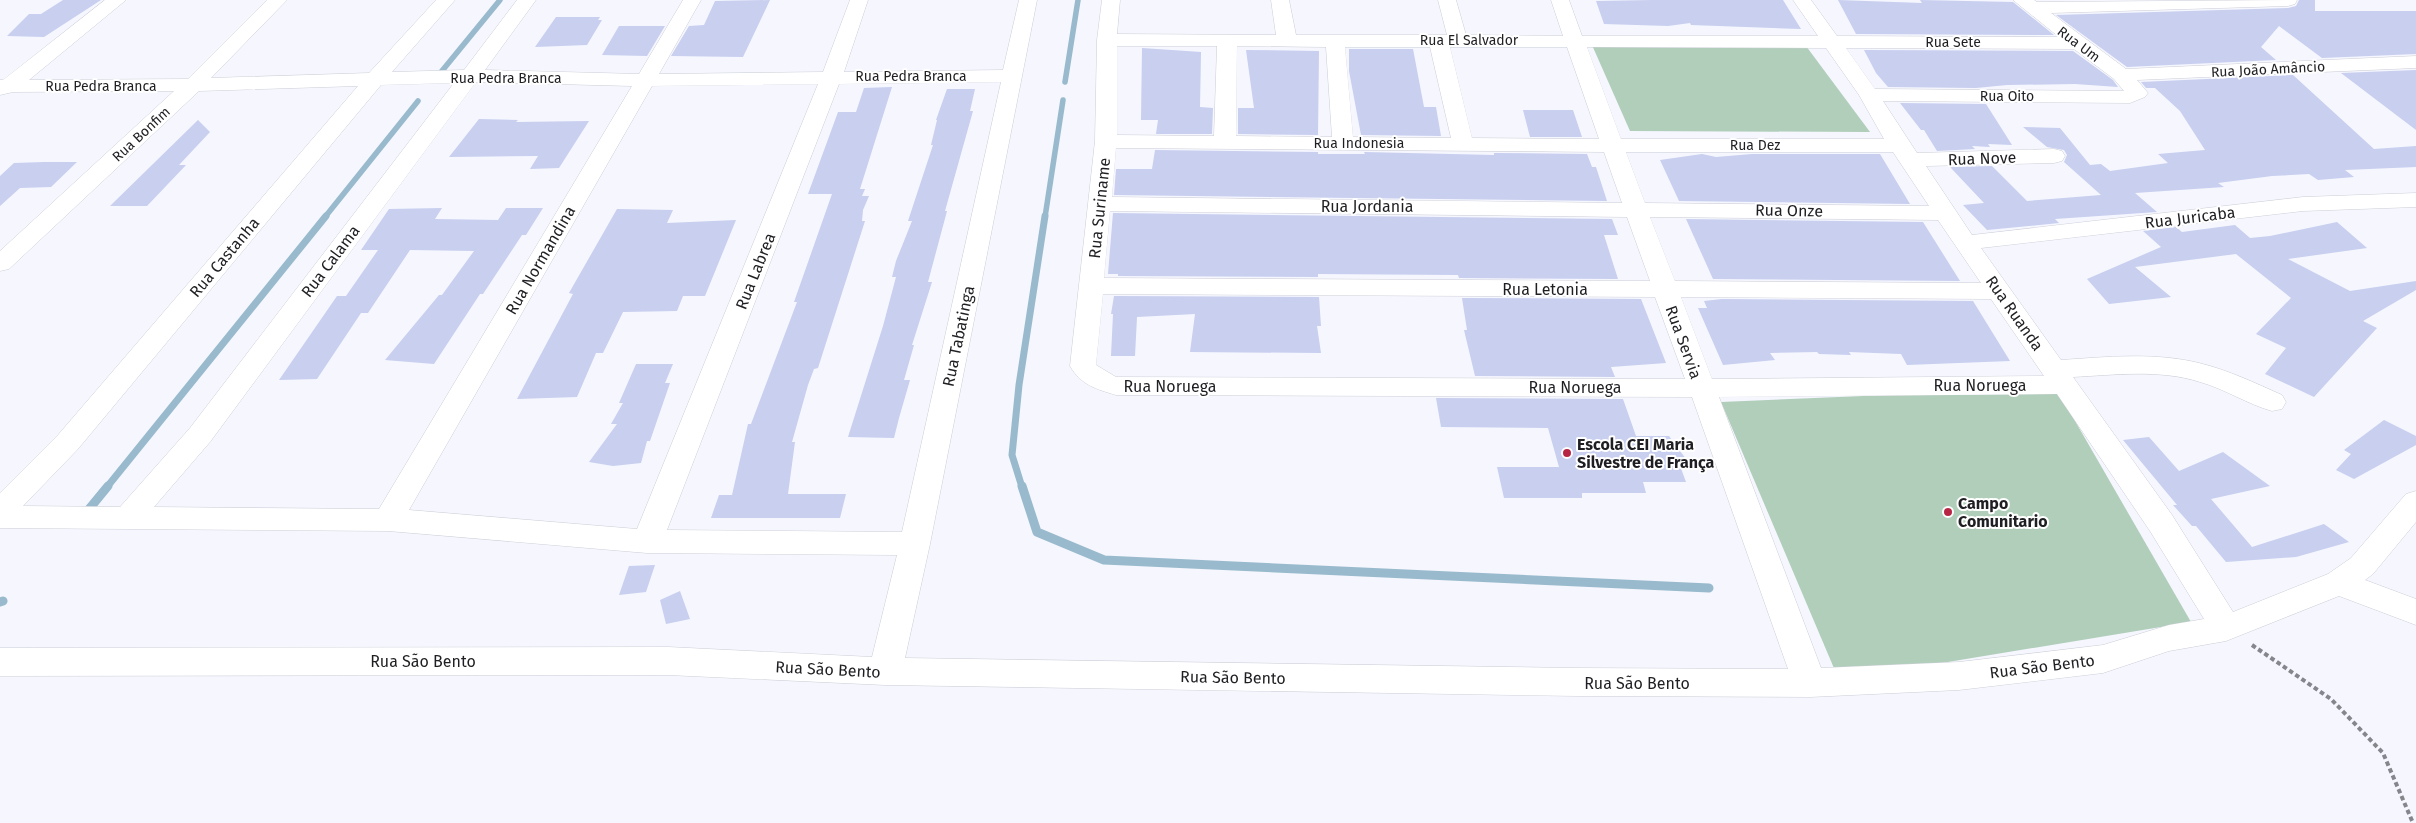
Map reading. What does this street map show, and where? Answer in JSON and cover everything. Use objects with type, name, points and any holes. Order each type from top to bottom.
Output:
[{"type":"street","points":[[3,88],[117,0]]},
{"type":"street","name":"Rua Bonfim","points":[[0,264],[193,85],[278,0]]},
{"type":"street","name":"Rua Castanha","points":[[0,510],[68,442],[373,81],[446,0]]},
{"type":"street","name":"Rua Calama","points":[[128,517],[200,436],[468,76],[527,0]]},
{"type":"street","name":"Rua Normandina","points":[[388,520],[692,0]]},
{"type":"street","name":"Rua Labrea","points":[[647,541],[832,76],[859,0]]},
{"type":"street","name":"Rua Tabatinga","points":[[885,671],[915,544],[1028,0]]},
{"type":"street","name":"Rua Suriname","points":[[1088,374],[1083,366],[1106,141],[1107,40],[1111,0]]},
{"type":"street","points":[[1280,0],[1287,40]]},
{"type":"street","points":[[1447,0],[1448,40],[1463,144]]},
{"type":"street","name":"Rua Servia","points":[[1560,0],[1634,208],[1700,388],[1728,454],[1810,683]]},
{"type":"street","name":"Rua Ruanda","points":[[1802,0],[1869,95],[1944,213],[2162,523],[2226,628]]},
{"type":"street","points":[[2027,4],[2288,0]]},
{"type":"street","name":"Rua Um","points":[[2027,4],[2136,89]]},
{"type":"street","name":"Rua El Salvador","points":[[1107,40],[1831,42]]},
{"type":"street","points":[[1225,142],[1227,40]]},
{"type":"street","points":[[1335,40],[1343,143]]},
{"type":"street","name":"Rua Sete","points":[[1831,42],[2076,43]]},
{"type":"street","name":"Rua João Amâncio","points":[[2120,75],[2416,62]]},
{"type":"street","name":"Rua Pedra Branca","points":[[3,88],[373,81],[468,76],[646,80],[832,76],[1012,76]]},
{"type":"street","name":"Rua Oito","points":[[1869,95],[2130,97],[2138,93],[2136,89]]},
{"type":"street","name":"Rua Indonesia","points":[[1106,141],[1612,146]]},
{"type":"street","name":"Rua Dez","points":[[1612,146],[1905,153]]},
{"type":"street","name":"Rua Nove","points":[[1905,153],[2054,156]]},
{"type":"street","name":"Rua Juricaba","points":[[1965,243],[2303,204],[2416,200]]},
{"type":"street","name":"Rua Jordania","points":[[1100,204],[1634,208]]},
{"type":"street","name":"Rua Onze","points":[[1634,208],[1944,213]]},
{"type":"street","name":"Rua Letonia","points":[[1090,286],[2000,292]]},
{"type":"street","name":"Rua Noruega","points":[[1088,374],[1099,382],[1116,386],[1700,388],[2059,377],[2145,365],[2189,370],[2220,379],[2272,402]]},
{"type":"street","name":"Rua São Bento","points":[[0,662],[668,661],[885,671],[1568,682],[1810,683],[1959,676],[2103,659],[2169,638],[2226,628],[2339,583],[2362,566],[2414,508]]},
{"type":"street","points":[[0,517],[388,520],[647,541],[915,544]]},
{"type":"street","points":[[2339,583],[2416,612]]},
{"type":"path","points":[[2226,628],[2337,705],[2383,753],[2414,823]]},
{"type":"green space","points":[[1592,45],[1806,46],[1870,132],[1630,131]]},
{"type":"green space","name":"Campo Comunitario","points":[[2056,388],[2191,622],[1839,680],[1721,402]]},
{"type":"building","points":[[63,0],[101,0],[44,37],[7,36],[29,14],[41,14]]},
{"type":"building","points":[[770,0],[743,57],[671,56],[689,26],[704,25],[715,1]]},
{"type":"building","points":[[1783,0],[1801,29],[1691,25],[1690,23],[1668,26],[1604,24],[1596,1]]},
{"type":"building","points":[[1838,0],[1922,3],[1920,0],[2013,2],[2054,35],[1856,34]]},
{"type":"building","points":[[2299,0],[2315,0],[2315,11],[2416,11],[2416,54],[2322,58],[2279,26],[2261,47],[2276,60],[2127,67],[2056,15],[2288,8],[2296,6]]},
{"type":"building","points":[[556,17],[600,17],[598,20],[602,20],[587,45],[535,47]]},
{"type":"building","points":[[619,26],[665,26],[647,56],[602,55]]},
{"type":"building","points":[[1142,48],[1201,52],[1200,107],[1213,108],[1212,134],[1156,134],[1158,120],[1141,120]]},
{"type":"building","points":[[1349,49],[1413,49],[1424,107],[1436,107],[1441,136],[1361,135],[1349,71]]},
{"type":"building","points":[[1246,50],[1319,51],[1318,135],[1238,134],[1238,108],[1254,108]]},
{"type":"building","points":[[1864,50],[2073,51],[2113,80],[2118,87],[2075,84],[2007,85],[1976,88],[1888,87],[1876,73]]},
{"type":"building","points":[[2416,70],[2416,130],[2341,73]]},
{"type":"building","points":[[2293,75],[2374,149],[2416,146],[2416,167],[2345,170],[2354,177],[2318,180],[2309,174],[2272,176],[2218,183],[2224,187],[2135,193],[2157,212],[2055,219],[2059,223],[1987,230],[1963,205],[1984,203],[1950,167],[1992,166],[2027,201],[2101,195],[2064,162],[2067,155],[2064,150],[2047,147],[2023,127],[2060,128],[2090,165],[2101,164],[2110,171],[2168,163],[2158,154],[2205,150],[2180,111],[2155,88],[2146,88],[2141,82]]},
{"type":"building","points":[[892,87],[860,189],[865,189],[862,196],[869,196],[863,210],[862,221],[865,221],[818,368],[814,369],[808,385],[792,442],[795,442],[788,494],[846,494],[840,518],[711,518],[719,495],[732,495],[748,424],[751,424],[797,302],[794,302],[832,194],[808,194],[838,112],[856,112],[864,88]]},
{"type":"building","points":[[947,89],[975,89],[970,111],[973,111],[945,211],[947,211],[928,282],[932,282],[912,345],[914,345],[904,380],[910,380],[894,438],[848,437],[883,326],[896,277],[892,277],[896,261],[912,221],[908,221],[933,145],[931,145],[936,120]]},
{"type":"building","points":[[1900,103],[1986,104],[2012,145],[1988,144],[1990,147],[1972,146],[1975,149],[1937,151],[1924,130],[1921,130]]},
{"type":"building","points":[[1523,110],[1573,110],[1582,137],[1530,137]]},
{"type":"building","points":[[479,119],[518,120],[516,122],[589,121],[559,168],[530,169],[538,156],[449,157]]},
{"type":"building","points":[[198,120],[210,132],[179,165],[186,165],[147,206],[110,206]]},
{"type":"building","points":[[1155,150],[1318,152],[1318,154],[1365,154],[1364,152],[1494,155],[1494,153],[1587,154],[1592,167],[1596,167],[1607,201],[1114,195],[1116,169],[1152,169]]},
{"type":"building","points":[[1702,154],[1716,157],[1752,154],[1880,154],[1910,204],[1679,201],[1660,160]]},
{"type":"building","points":[[77,162],[51,187],[20,188],[0,206],[0,176],[14,163]]},
{"type":"building","points":[[442,208],[435,219],[498,220],[506,208],[543,208],[526,235],[522,235],[483,294],[480,294],[434,364],[385,360],[439,295],[442,295],[474,251],[410,250],[368,313],[361,313],[317,379],[279,380],[337,296],[346,296],[378,250],[361,250],[389,209]]},
{"type":"building","points":[[617,209],[673,210],[667,223],[736,220],[705,296],[683,296],[677,311],[623,312],[603,353],[596,353],[577,397],[517,399],[573,294],[569,293]]},
{"type":"building","points":[[1113,213],[1612,219],[1618,235],[1604,235],[1618,279],[1459,278],[1458,275],[1318,274],[1318,277],[1118,276],[1118,274],[1108,274]]},
{"type":"building","points":[[1686,219],[1923,222],[1960,281],[1713,279]]},
{"type":"building","points":[[2337,222],[2367,248],[2288,259],[2350,291],[2416,281],[2416,290],[2363,321],[2377,328],[2314,397],[2265,374],[2286,348],[2256,334],[2291,298],[2236,254],[2135,267],[2171,297],[2109,304],[2087,279],[2161,247],[2143,231],[2176,227],[2182,232],[2235,225],[2250,238],[2270,236]]},
{"type":"building","points":[[1114,296],[1319,297],[1321,326],[1317,326],[1321,353],[1190,352],[1195,314],[1137,317],[1135,356],[1111,356],[1113,314],[1111,314]]},
{"type":"building","points":[[1462,298],[1641,299],[1666,363],[1611,367],[1615,377],[1475,376],[1464,330],[1467,330]]},
{"type":"building","points":[[1722,299],[1973,301],[2010,361],[1907,365],[1901,354],[1849,352],[1851,355],[1819,354],[1817,352],[1770,353],[1775,360],[1723,365],[1698,308],[1707,308],[1704,301]]},
{"type":"building","points":[[636,364],[673,364],[665,383],[670,383],[650,441],[647,441],[641,463],[613,466],[589,462],[617,424],[611,424],[623,403],[619,403]]},
{"type":"building","points":[[1436,398],[1623,399],[1636,436],[1669,436],[1689,463],[1679,463],[1686,482],[1643,482],[1646,493],[1582,493],[1582,498],[1504,498],[1497,467],[1559,467],[1548,428],[1441,427]]},
{"type":"building","points":[[2384,420],[2416,436],[2416,445],[2354,479],[2336,470],[2351,454],[2344,450]]},
{"type":"building","points":[[2149,437],[2179,471],[2223,452],[2270,486],[2211,499],[2252,547],[2324,524],[2349,542],[2296,557],[2226,562],[2196,526],[2192,526],[2173,505],[2177,505],[2123,440]]},
{"type":"building","points":[[655,565],[646,592],[619,595],[629,566]]},
{"type":"building","points":[[680,591],[690,619],[666,624],[660,600]]},
{"type":"waterway","points":[[437,77],[500,0]]},
{"type":"waterway","points":[[1065,82],[1078,0]]},
{"type":"waterway","points":[[1045,217],[1063,100]]},
{"type":"waterway","points":[[325,217],[418,101]]},
{"type":"waterway","points":[[107,487],[326,216]]},
{"type":"waterway","points":[[1022,487],[1012,455],[1019,385],[1045,216]]},
{"type":"waterway","points":[[85,514],[108,486]]},
{"type":"waterway","points":[[1022,486],[1037,532],[1104,560],[1709,588]]},
{"type":"place","name":"Escola CEI Maria Silvestre de França","points":[[1567,453]]},
{"type":"place","name":"Campo Comunitario","points":[[1948,512]]}]
